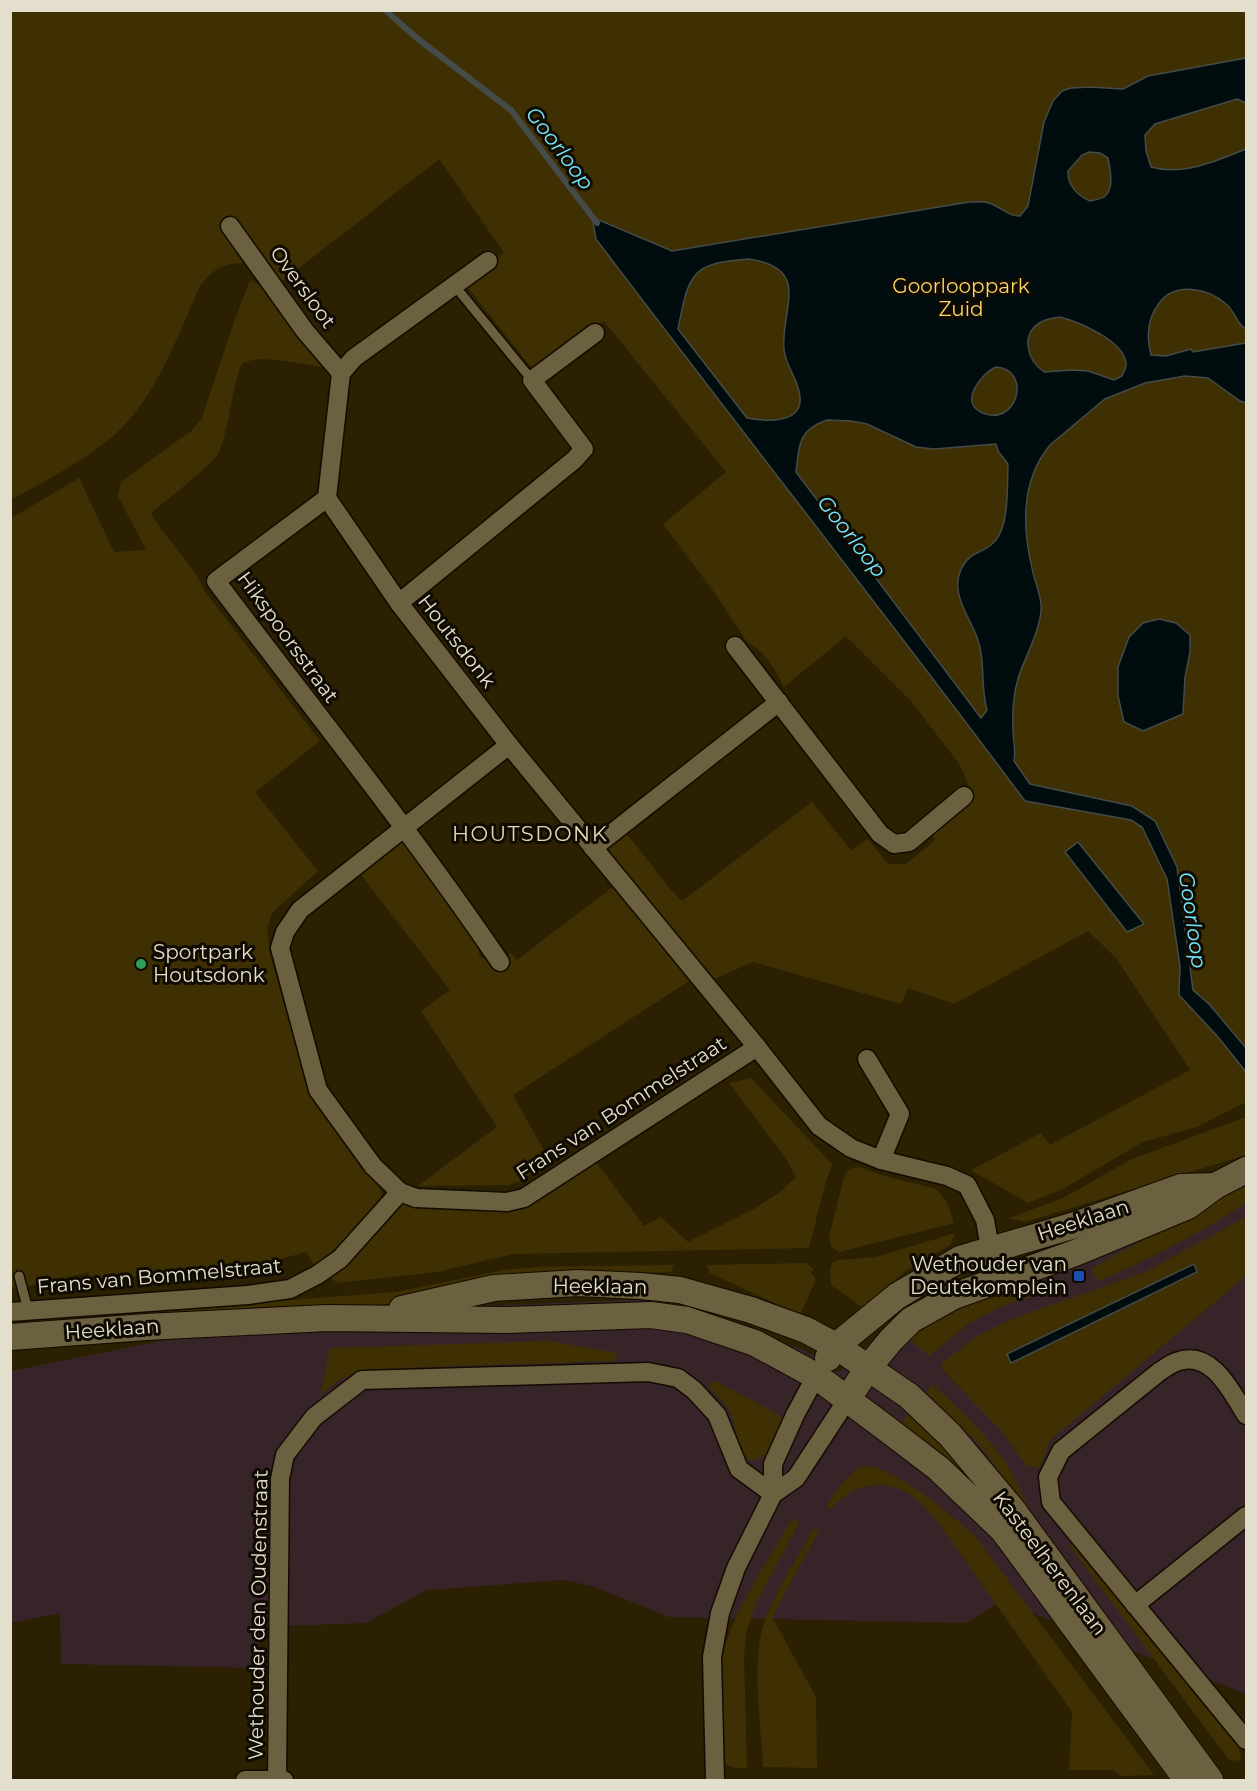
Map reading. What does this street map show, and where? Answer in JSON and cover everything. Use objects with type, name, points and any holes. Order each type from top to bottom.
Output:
[{"type":"main road","name":"Heeklaan","points":[[10,1336],[327,1318],[505,1320],[651,1316],[687,1320],[755,1343],[816,1376],[847,1400],[868,1368],[911,1320],[954,1296],[1075,1253],[1188,1206],[1215,1186],[1246,1170]]},
{"type":"main road","name":"Heeklaan","points":[[816,1376],[836,1346],[897,1296],[960,1259],[990,1248],[1076,1225],[1181,1187],[1215,1186]]},
{"type":"main road","name":"Heeklaan","points":[[358,1320],[494,1288],[577,1283],[641,1286],[680,1290],[751,1310],[806,1330],[836,1346],[868,1368]]},
{"type":"main road","name":"Kasteelherenlaan","points":[[868,1368],[909,1396],[950,1435],[1012,1509],[1210,1780]]},
{"type":"main road","name":"Kasteelherenlaan","points":[[847,1400],[938,1468],[1003,1530],[1187,1780]]},
{"type":"street","name":"Oversloot","points":[[230,226],[304,331],[341,374]]},
{"type":"street","points":[[327,498],[341,374],[354,358],[488,261]]},
{"type":"street","points":[[399,603],[574,460],[584,449],[532,380],[595,333]]},
{"type":"street","name":"Houtsdonk","points":[[327,498],[399,603],[509,745],[757,1047]]},
{"type":"street","name":"Hikspoorsstraat","points":[[327,498],[216,581],[403,828]]},
{"type":"street","points":[[735,646],[880,834],[894,844],[909,842],[964,796]]},
{"type":"street","points":[[594,848],[779,702]]},
{"type":"street","points":[[400,1192],[372,1166],[318,1090],[280,948],[285,932],[300,910],[509,745]]},
{"type":"street","points":[[403,828],[442,877],[500,962]]},
{"type":"street","points":[[757,1047],[819,1126],[851,1148],[881,1160],[947,1176],[967,1185],[985,1220],[990,1248],[1001,1278]]},
{"type":"street","name":"Frans van Bommelstraat","points":[[19,1311],[248,1295],[290,1289],[340,1259],[400,1192],[416,1198],[507,1202],[524,1198],[757,1047]]},
{"type":"street","points":[[867,1059],[900,1114],[881,1160]]},
{"type":"street","points":[[1246,1414],[1221,1375],[1202,1360],[1177,1361],[1159,1372],[1061,1451],[1048,1477],[1051,1502],[1246,1738]]},
{"type":"street","name":"Wethouder den Oudenstraat","points":[[277,1780],[280,1479],[282,1467],[285,1455],[314,1417],[362,1380],[648,1372],[671,1376],[678,1378],[694,1390],[717,1415],[739,1469],[774,1494]]},
{"type":"street","points":[[774,1494],[773,1464],[795,1414],[816,1376]]},
{"type":"street","points":[[715,1780],[712,1657],[720,1613],[736,1568],[774,1494],[796,1478],[847,1400]]},
{"type":"street","points":[[1135,1605],[1246,1516]]},
{"type":"street","points":[[245,1780],[284,1780]]},
{"type":"lane","points":[[454,285],[532,380]]},
{"type":"lane","name":"Frans van Bommelstraat","points":[[19,1311],[20,1276]]},
{"type":"shaded area","points":[[1246,58],[1246,103],[1237,99],[1155,124],[1145,135],[1146,151],[1151,167],[1163,169],[1175,170],[1199,166],[1246,149],[1246,329],[1219,298],[1192,289],[1183,290],[1167,296],[1160,302],[1152,314],[1148,341],[1151,355],[1166,356],[1191,349],[1193,352],[1246,343],[1246,403],[1208,378],[1185,376],[1145,383],[1105,399],[1050,445],[1040,459],[1029,488],[1026,520],[1029,552],[1041,612],[1015,691],[1014,761],[1030,784],[1132,806],[1155,821],[1177,867],[1193,990],[1209,1004],[1246,1048],[1246,1072],[1218,1037],[1179,995],[1180,966],[1167,879],[1142,827],[1131,820],[1025,801],[596,239],[592,217],[672,251],[969,202],[989,203],[1011,215],[1020,216],[1028,206],[1044,122],[1053,101],[1062,91],[1090,87],[1123,89],[1148,76]],"holes":[[[1089,152],[1100,153],[1108,158],[1111,184],[1103,198],[1090,201],[1081,196],[1069,181],[1068,171],[1082,155]],[[749,259],[769,264],[781,271],[787,281],[789,293],[784,350],[798,386],[800,398],[799,407],[788,417],[771,420],[747,418],[678,329],[686,295],[696,275],[704,268]],[[1060,317],[1068,319],[1108,339],[1123,354],[1126,367],[1122,376],[1114,380],[1088,371],[1044,372],[1030,355],[1028,341],[1034,327],[1048,319]],[[996,367],[1007,370],[1014,377],[1017,386],[1016,396],[1012,405],[1005,412],[995,415],[983,413],[972,402],[975,388],[984,375]],[[827,420],[851,421],[867,424],[916,447],[934,449],[996,444],[998,451],[1008,464],[1005,517],[1002,527],[989,547],[967,560],[958,580],[962,606],[980,646],[987,710],[981,718],[796,472],[799,446],[810,429]]]},
{"type":"shaded area","points":[[1159,619],[1176,623],[1190,635],[1183,714],[1143,731],[1124,722],[1118,696],[1118,667],[1129,637],[1143,623]]},
{"type":"shaded area","points":[[1078,842],[1144,924],[1127,932],[1065,852]]},
{"type":"shaded area","points":[[1246,1182],[1246,1694],[1000,1601],[967,1623],[669,1617],[595,1587],[564,1580],[427,1590],[366,1623],[259,1627],[258,1668],[61,1664],[60,1613],[11,1623],[11,1371],[301,1313],[652,1299],[804,1350],[839,1372],[901,1312],[1096,1232]]},
{"type":"shaded area","points":[[1194,1264],[1197,1272],[1011,1363],[1007,1354]]},
{"type":"green space","name":"Goorlooppark Zuid","points":[[11,11],[1246,11],[1246,1106],[1244,1103],[1197,1127],[1143,1142],[1061,1190],[1028,1203],[971,1170],[1041,1133],[1050,1145],[1190,1070],[1116,958],[1088,931],[954,1004],[908,988],[901,1004],[753,962],[710,981],[604,844],[623,829],[682,901],[812,802],[851,850],[868,839],[888,864],[906,864],[935,840],[932,831],[974,798],[960,765],[911,701],[846,636],[784,687],[769,662],[759,650],[747,642],[714,592],[663,524],[726,472],[604,321],[535,372],[464,283],[504,253],[440,160],[281,282],[260,268],[241,263],[225,266],[211,274],[200,286],[174,346],[153,386],[127,422],[88,455],[11,500]]},
{"type":"green space","name":"Sportpark Houtsdonk","points":[[250,280],[266,288],[317,356],[321,367],[259,359],[242,363],[235,385],[226,432],[218,454],[151,513],[193,570],[204,590],[320,741],[255,792],[318,871],[272,913],[267,931],[270,955],[308,1088],[382,1192],[381,1197],[344,1242],[314,1265],[306,1252],[244,1269],[87,1280],[89,1272],[41,1284],[11,1288],[10,519],[79,478],[114,552],[146,550],[118,496],[121,482],[191,431],[201,420]]},
{"type":"green space","points":[[400,839],[473,929],[480,957],[497,964],[505,961],[510,952],[517,960],[614,886],[689,981],[513,1095],[550,1161],[521,1181],[508,1185],[418,1186],[497,1127],[421,1011],[450,990],[358,871]]},
{"type":"green space","points":[[751,1078],[832,1164],[809,1248],[513,1254],[437,1272],[337,1283],[330,1277],[342,1269],[403,1202],[503,1205],[590,1154],[644,1226],[661,1217],[688,1242],[754,1209],[781,1191],[796,1177],[787,1160],[729,1083]]},
{"type":"green space","points":[[1246,1117],[1246,1155],[1025,1222],[1009,1218],[1063,1198],[1132,1159]]},
{"type":"green space","points":[[860,1167],[884,1176],[936,1189],[947,1202],[954,1223],[839,1252],[831,1247],[829,1237],[844,1176],[850,1169]]},
{"type":"green space","points":[[1246,1182],[1246,1203],[1174,1245],[1098,1281],[1091,1269]]},
{"type":"green space","points":[[1246,1217],[1246,1276],[1049,1441],[1040,1467],[1027,1467],[1003,1433],[941,1368],[942,1363],[979,1335],[1012,1319],[1145,1272]],"holes":[[[1193,1265],[1197,1273],[1010,1362],[1007,1354]]]},
{"type":"green space","points":[[955,1233],[950,1245],[907,1270],[862,1307],[831,1285],[830,1269],[832,1263],[838,1260],[876,1257]]},
{"type":"green space","points":[[806,1263],[814,1269],[811,1272],[816,1280],[800,1315],[710,1273],[707,1265]]},
{"type":"green space","points":[[674,1265],[671,1272],[582,1274],[388,1304],[11,1327],[11,1321],[396,1292],[504,1270],[537,1267]]},
{"type":"green space","points":[[1048,1282],[1050,1290],[1000,1307],[968,1324],[929,1356],[910,1340],[917,1329],[980,1294]]},
{"type":"green space","points":[[550,1341],[617,1353],[615,1361],[358,1371],[338,1381],[320,1396],[330,1348]]},
{"type":"green space","points":[[713,1380],[784,1419],[766,1455],[752,1461],[741,1452],[731,1414],[709,1387]]},
{"type":"green space","points":[[932,1384],[971,1421],[997,1451],[1013,1475],[1033,1517],[980,1445],[926,1392]]},
{"type":"green space","points":[[908,1414],[969,1474],[1015,1536],[899,1427]]},
{"type":"green space","points":[[873,1466],[901,1479],[975,1536],[1154,1775],[1120,1776],[1114,1770],[1069,1770],[1072,1712],[935,1518],[914,1497],[889,1486],[868,1486],[848,1494],[831,1509],[826,1507],[840,1485],[859,1467]]},
{"type":"green space","points":[[794,1519],[799,1523],[757,1601],[747,1629],[744,1656],[747,1768],[735,1768],[723,1763],[719,1707],[719,1675],[722,1656],[728,1636],[747,1596],[790,1522]]},
{"type":"green space","points":[[814,1528],[819,1531],[772,1617],[816,1697],[817,1768],[763,1767],[758,1682],[761,1634],[776,1594]]},
{"type":"green space","points":[[1073,1543],[1239,1747],[1241,1760],[1230,1761],[1069,1545]]},
{"type":"waterway","name":"Goorloop","points":[[385,10],[418,39],[511,110],[597,223]]},
{"type":"place","name":"Sportpark Houtsdonk","points":[[141,964]]},
{"type":"place","name":"Wethouder van Deutekomplein","points":[[1079,1276]]},
{"type":"district","name":"HOUTSDONK","points":[[530,833]]}]
